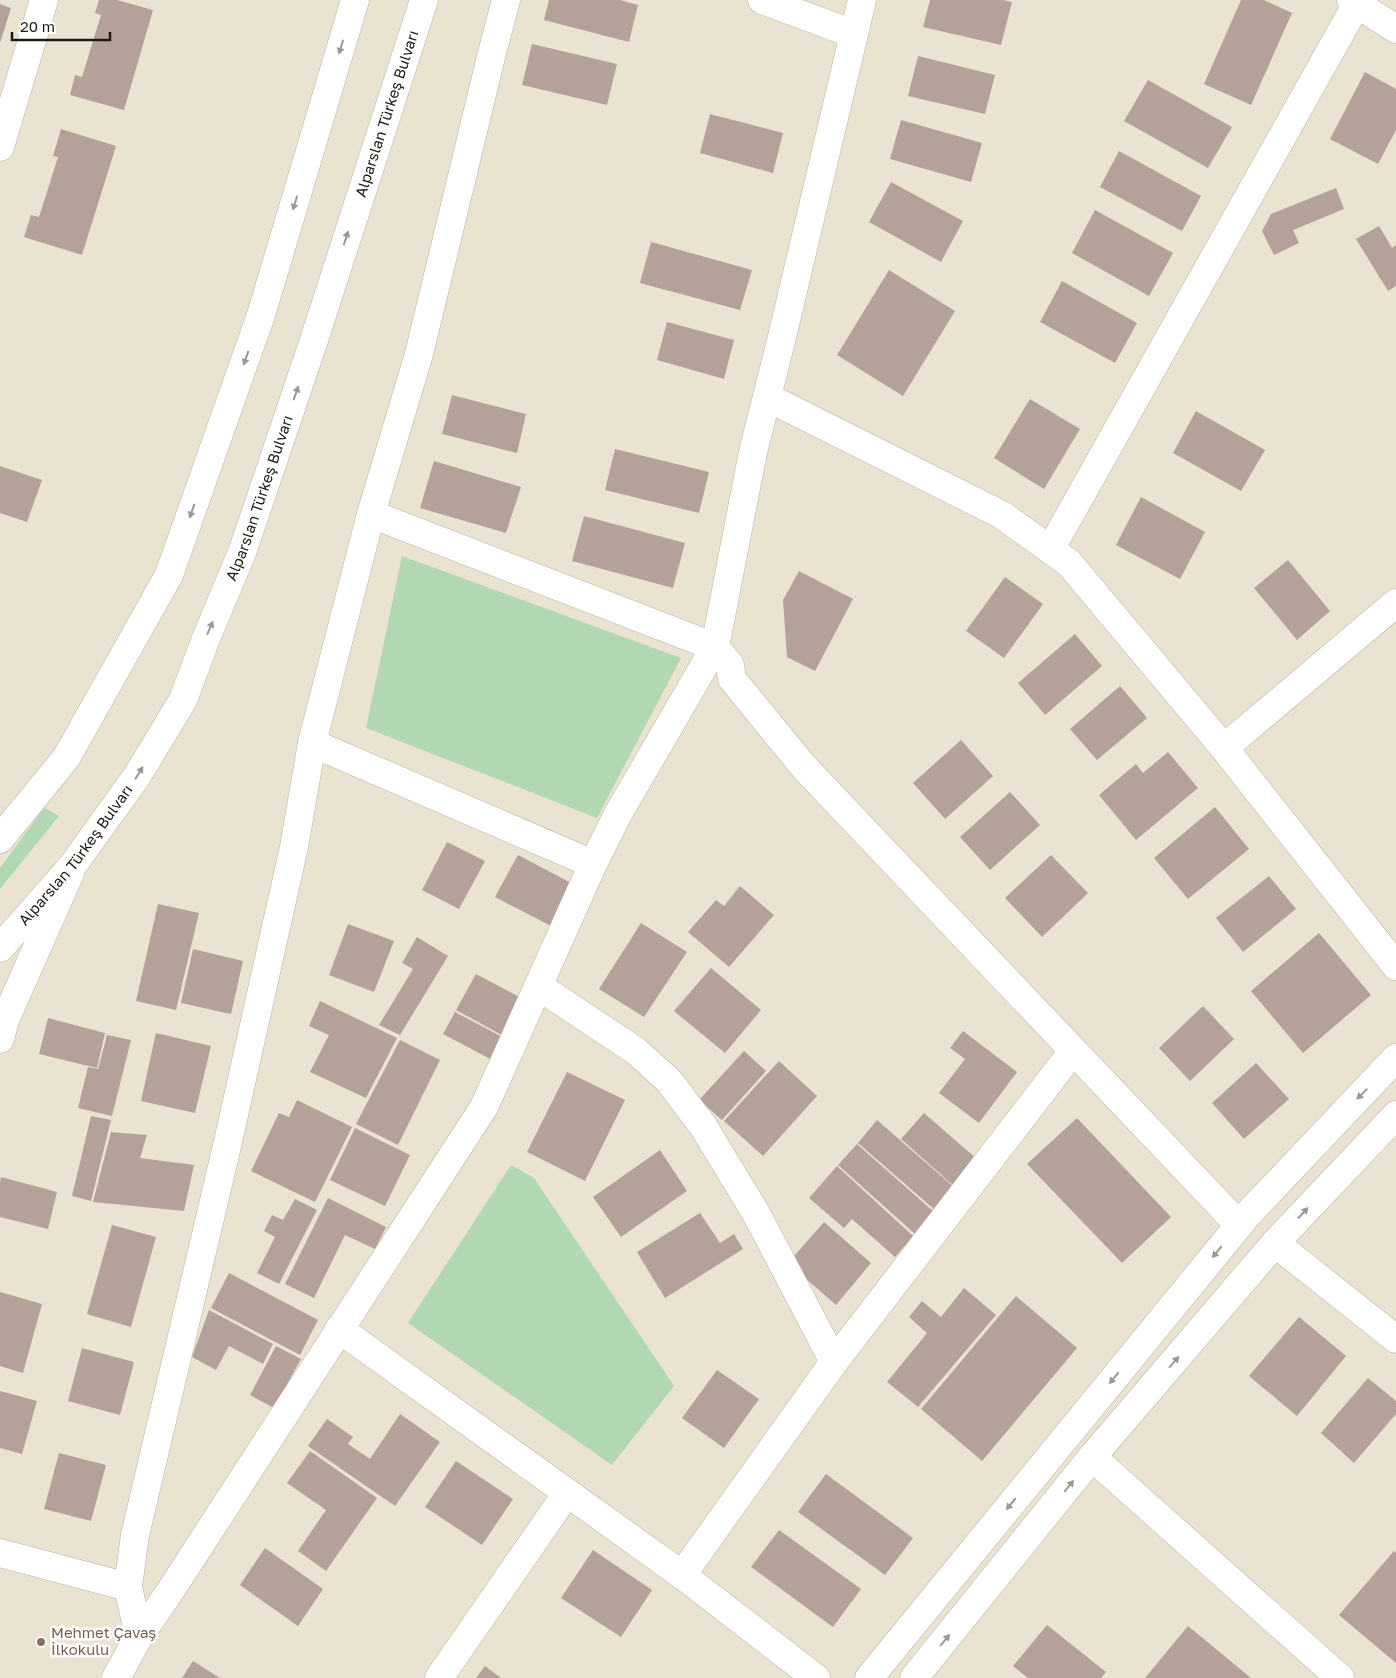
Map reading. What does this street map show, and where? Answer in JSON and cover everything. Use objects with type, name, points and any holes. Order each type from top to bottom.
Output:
[{"type":"street","points":[[0,147],[44,0]]},
{"type":"street","points":[[0,839],[66,758],[169,575],[261,315],[355,0]]},
{"type":"street","name":"Alparslan Türkeş Bulvarı","points":[[0,948],[73,865],[137,776],[183,700],[204,641],[243,550],[314,340],[424,0]]},
{"type":"street","points":[[139,1636],[128,1587],[135,1535],[227,1146],[294,847],[312,744],[371,514],[419,354],[506,0]]},
{"type":"street","points":[[762,0],[854,34]]},
{"type":"street","points":[[116,1678],[139,1636],[484,1107],[593,864],[618,814],[715,647],[753,452],[862,0]]},
{"type":"street","points":[[1050,550],[1356,1],[1396,29]]},
{"type":"street","points":[[767,397],[1002,515],[1069,563],[1224,748],[1396,966]]},
{"type":"street","points":[[371,514],[715,647],[730,665],[732,679],[804,767],[1239,1225]]},
{"type":"street","points":[[1224,748],[1396,603]]},
{"type":"street","points":[[312,744],[593,864]]},
{"type":"street","points":[[0,1039],[4,1020],[73,865]]},
{"type":"street","points":[[538,986],[636,1051],[669,1081],[703,1126],[757,1215],[834,1362]]},
{"type":"street","points":[[682,1575],[834,1362],[1073,1051]]},
{"type":"street","points":[[868,1678],[1239,1225],[1396,1058]]},
{"type":"street","points":[[914,1678],[1092,1457],[1275,1243],[1396,1115]]},
{"type":"street","points":[[1275,1243],[1396,1339]]},
{"type":"street","points":[[339,1329],[682,1575],[816,1678]]},
{"type":"street","points":[[1092,1457],[1340,1678]]},
{"type":"street","points":[[439,1678],[567,1493]]},
{"type":"street","points":[[0,1553],[128,1587]]},
{"type":"green space","points":[[402,556],[681,658],[597,818],[366,728]]},
{"type":"green space","points":[[44,808],[59,816],[0,889],[0,868]]},
{"type":"green space","points":[[511,1165],[534,1178],[674,1386],[612,1465],[408,1323]]},
{"type":"building","points":[[99,0],[117,0],[153,10],[124,110],[70,95],[75,75],[82,77],[101,15],[95,13]]},
{"type":"building","points":[[549,0],[620,0],[638,5],[629,42],[544,20]]},
{"type":"building","points":[[930,0],[1003,0],[1012,2],[1001,45],[923,27]]},
{"type":"building","points":[[1241,0],[1264,0],[1292,13],[1251,105],[1204,84]]},
{"type":"building","points":[[0,4],[11,8],[0,43]]},
{"type":"building","points":[[532,44],[617,64],[607,105],[522,85]]},
{"type":"building","points":[[918,56],[995,75],[985,114],[908,96]]},
{"type":"building","points":[[1365,72],[1396,89],[1396,130],[1378,164],[1330,139]]},
{"type":"building","points":[[1148,80],[1232,127],[1208,168],[1124,121]]},
{"type":"building","points":[[710,114],[783,133],[773,173],[700,153]]},
{"type":"building","points":[[901,120],[982,143],[971,182],[890,159]]},
{"type":"building","points":[[61,129],[116,146],[82,255],[24,237],[31,215],[39,217],[58,157],[53,156]]},
{"type":"building","points":[[1119,151],[1201,196],[1182,231],[1100,187]]},
{"type":"building","points":[[891,182],[963,221],[941,262],[869,222]]},
{"type":"building","points":[[1336,188],[1344,209],[1293,230],[1299,243],[1274,255],[1262,231],[1271,214]]},
{"type":"building","points":[[1095,210],[1173,253],[1149,296],[1072,253]]},
{"type":"building","points":[[1379,226],[1392,248],[1396,245],[1396,286],[1388,291],[1356,239]]},
{"type":"building","points":[[651,242],[752,270],[740,310],[640,283]]},
{"type":"building","points":[[889,270],[955,311],[903,396],[837,355]]},
{"type":"building","points":[[1062,281],[1137,323],[1115,363],[1040,322]]},
{"type":"building","points":[[667,322],[734,340],[724,379],[657,360]]},
{"type":"building","points":[[452,395],[526,414],[517,453],[442,434]]},
{"type":"building","points":[[1030,399],[1080,429],[1044,489],[994,458]]},
{"type":"building","points":[[1196,411],[1265,450],[1241,491],[1173,453]]},
{"type":"building","points":[[615,449],[709,472],[699,513],[605,490]]},
{"type":"building","points":[[434,461],[521,487],[506,533],[420,508]]},
{"type":"building","points":[[0,466],[42,480],[27,522],[0,513]]},
{"type":"building","points":[[1141,497],[1205,532],[1180,579],[1116,545]]},
{"type":"building","points":[[584,516],[685,543],[673,588],[572,561]]},
{"type":"building","points":[[1288,560],[1330,611],[1297,640],[1254,588]]},
{"type":"building","points":[[799,571],[853,599],[815,671],[787,657],[783,600]]},
{"type":"building","points":[[1005,577],[1043,604],[1004,658],[966,631]]},
{"type":"building","points":[[1075,634],[1102,666],[1045,715],[1018,683]]},
{"type":"building","points":[[1120,686],[1147,718],[1097,760],[1070,729]]},
{"type":"building","points":[[961,740],[993,776],[945,819],[913,783]]},
{"type":"building","points":[[1168,752],[1198,788],[1136,840],[1099,795],[1136,764],[1143,773]]},
{"type":"building","points":[[1010,792],[1040,825],[990,870],[960,837]]},
{"type":"building","points":[[1215,807],[1249,849],[1188,899],[1154,858]]},
{"type":"building","points":[[447,842],[485,861],[459,909],[422,890]]},
{"type":"building","points":[[518,855],[575,885],[553,927],[495,897]]},
{"type":"building","points":[[1051,855],[1088,893],[1042,937],[1005,898]]},
{"type":"building","points":[[1269,876],[1296,909],[1243,952],[1216,918]]},
{"type":"building","points":[[740,886],[774,915],[729,967],[688,932],[716,900],[724,906]]},
{"type":"building","points":[[158,904],[199,913],[176,1010],[136,1001]]},
{"type":"building","points":[[641,923],[687,952],[644,1017],[599,989]]},
{"type":"building","points":[[348,924],[394,941],[374,992],[329,975]]},
{"type":"building","points":[[1319,933],[1371,995],[1303,1053],[1251,991]]},
{"type":"building","points":[[417,937],[448,956],[400,1035],[379,1025],[413,969],[402,963]]},
{"type":"building","points":[[193,949],[243,961],[231,1014],[181,1003]]},
{"type":"building","points":[[711,968],[761,1010],[725,1053],[674,1011]]},
{"type":"building","points":[[476,974],[529,1002],[509,1039],[456,1010]]},
{"type":"building","points":[[320,1001],[397,1038],[366,1098],[310,1072],[329,1035],[309,1026]]},
{"type":"building","points":[[1203,1006],[1234,1039],[1190,1081],[1159,1048]]},
{"type":"building","points":[[455,1012],[508,1040],[496,1062],[443,1034]]},
{"type":"building","points":[[48,1018],[105,1033],[97,1068],[39,1054]]},
{"type":"building","points":[[963,1031],[1017,1072],[979,1123],[939,1093],[965,1059],[950,1048]]},
{"type":"building","points":[[156,1033],[211,1046],[195,1113],[141,1101]]},
{"type":"building","points":[[107,1035],[131,1040],[112,1116],[78,1108],[88,1067],[98,1069]]},
{"type":"building","points":[[400,1040],[440,1060],[398,1145],[356,1124]]},
{"type":"building","points":[[744,1051],[766,1071],[722,1120],[699,1100]]},
{"type":"building","points":[[779,1061],[817,1096],[763,1156],[724,1121]]},
{"type":"building","points":[[1256,1063],[1289,1099],[1244,1139],[1212,1103]]},
{"type":"building","points":[[567,1072],[625,1100],[585,1181],[527,1152]]},
{"type":"building","points":[[297,1100],[352,1127],[315,1202],[251,1171],[279,1113],[289,1117]]},
{"type":"building","points":[[924,1113],[979,1161],[956,1188],[901,1139]]},
{"type":"building","points":[[91,1116],[111,1120],[91,1201],[72,1196]]},
{"type":"building","points":[[1077,1118],[1171,1217],[1122,1263],[1027,1164]]},
{"type":"building","points":[[877,1120],[955,1188],[935,1210],[858,1143]]},
{"type":"building","points":[[355,1128],[410,1155],[385,1206],[330,1180]]},
{"type":"building","points":[[111,1132],[147,1135],[140,1158],[194,1165],[184,1211],[93,1202]]},
{"type":"building","points":[[857,1144],[934,1212],[915,1234],[838,1165]]},
{"type":"building","points":[[660,1150],[687,1191],[621,1237],[593,1197]]},
{"type":"building","points":[[837,1166],[913,1236],[895,1257],[852,1219],[844,1228],[809,1198]]},
{"type":"building","points":[[1,1177],[57,1192],[48,1229],[0,1217]]},
{"type":"building","points":[[328,1198],[386,1227],[375,1249],[345,1235],[314,1298],[285,1284]]},
{"type":"building","points":[[295,1199],[317,1210],[279,1284],[257,1273],[275,1237],[264,1231],[272,1215],[283,1220]]},
{"type":"building","points":[[700,1213],[720,1243],[734,1234],[743,1249],[665,1298],[637,1252]]},
{"type":"building","points":[[824,1222],[871,1263],[836,1305],[788,1263]]},
{"type":"building","points":[[112,1225],[156,1237],[131,1327],[87,1314]]},
{"type":"building","points":[[229,1273],[318,1320],[300,1355],[211,1308]]},
{"type":"building","points":[[964,1288],[996,1315],[918,1407],[887,1382],[927,1333],[909,1317],[922,1301],[941,1317]]},
{"type":"building","points":[[0,1292],[42,1304],[23,1373],[0,1366]]},
{"type":"building","points":[[1016,1296],[1077,1348],[982,1461],[921,1409]]},
{"type":"building","points":[[209,1310],[273,1344],[263,1364],[229,1346],[216,1370],[192,1357]]},
{"type":"building","points":[[1299,1317],[1346,1356],[1297,1416],[1249,1376]]},
{"type":"building","points":[[276,1346],[301,1359],[274,1408],[250,1395]]},
{"type":"building","points":[[82,1348],[134,1362],[120,1415],[68,1401]]},
{"type":"building","points":[[717,1370],[759,1399],[724,1448],[682,1418]]},
{"type":"building","points":[[1368,1378],[1396,1401],[1396,1414],[1354,1463],[1321,1433]]},
{"type":"building","points":[[0,1391],[37,1401],[22,1454],[0,1448]]},
{"type":"building","points":[[400,1414],[440,1442],[395,1506],[308,1446],[327,1419],[353,1437],[348,1444],[370,1459]]},
{"type":"building","points":[[310,1451],[377,1498],[326,1571],[298,1551],[326,1510],[287,1483]]},
{"type":"building","points":[[59,1453],[106,1465],[91,1521],[44,1509]]},
{"type":"building","points":[[456,1461],[513,1499],[482,1545],[425,1507]]},
{"type":"building","points":[[826,1474],[913,1538],[885,1575],[798,1512]]},
{"type":"building","points":[[779,1530],[861,1589],[833,1627],[751,1567]]},
{"type":"building","points":[[265,1548],[323,1589],[298,1626],[240,1585]]},
{"type":"building","points":[[593,1550],[652,1590],[621,1637],[561,1598]]},
{"type":"building","points":[[1394,1551],[1396,1553],[1396,1663],[1339,1615]]},
{"type":"building","points":[[1047,1625],[1106,1672],[1101,1678],[1028,1678],[1013,1666]]},
{"type":"building","points":[[1188,1626],[1251,1678],[1145,1678]]},
{"type":"building","points":[[193,1661],[220,1678],[182,1678]]},
{"type":"building","points":[[485,1666],[501,1678],[476,1678]]},
{"type":"place","name":"Mehmet Çavaş İlkokulu","points":[[41,1642]]}]
